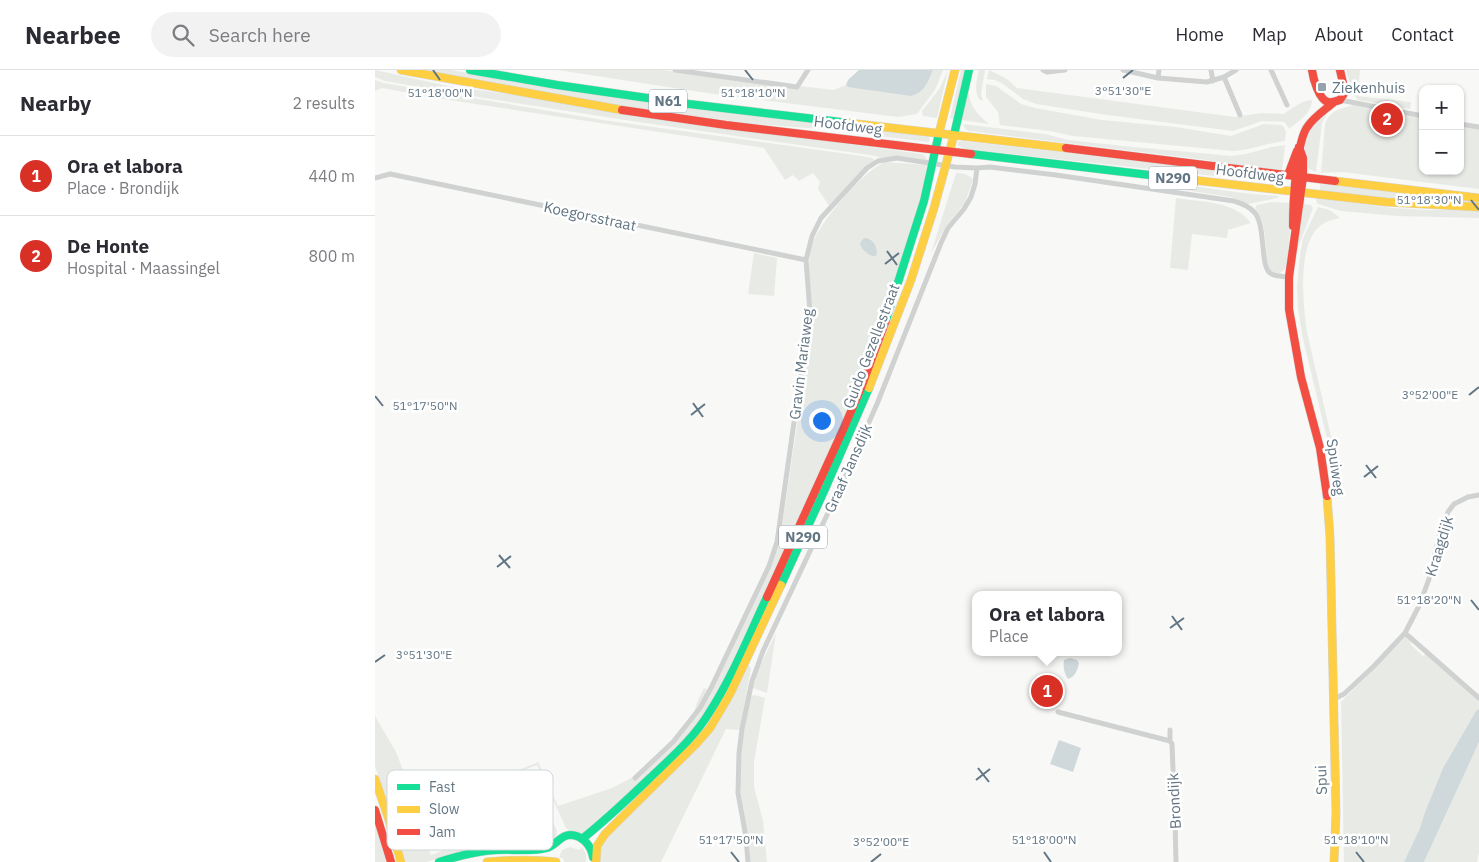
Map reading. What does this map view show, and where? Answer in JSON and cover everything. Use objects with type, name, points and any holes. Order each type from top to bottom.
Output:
[{"type":"main road","name":"Hoofdweg","points":[[401,70],[717,124],[1298,193],[1386,202],[1479,207]]},
{"type":"main road","name":"Hoofdweg","points":[[471,70],[557,85],[689,104],[1479,198]]},
{"type":"main road","name":"Guido Gezellestraat","points":[[589,844],[595,828],[668,761],[693,735],[709,714],[722,692],[843,430],[883,330],[924,201],[955,70]]},
{"type":"main road","name":"Guido Gezellestraat","points":[[589,844],[605,834],[696,744],[709,728],[730,694],[864,403],[893,330],[935,210],[969,70]]},
{"type":"main road","points":[[1312,70],[1325,100]]},
{"type":"main road","points":[[1288,175],[1304,130],[1345,92],[1340,70]]},
{"type":"main road","points":[[1325,100],[1337,101]]},
{"type":"main road","points":[[1317,116],[1325,100]]},
{"type":"main road","points":[[1299,147],[1303,158],[1300,177]]},
{"type":"main road","name":"Hoofdweg","points":[[1298,193],[1300,177]]},
{"type":"main road","name":"Spuiweg","points":[[1298,193],[1293,202],[1293,245],[1289,277],[1289,309],[1301,377],[1320,448],[1325,478],[1330,536],[1332,697]]},
{"type":"main road","name":"Spui","points":[[1332,697],[1335,813],[1334,862]]},
{"type":"main road","points":[[375,779],[387,814]]},
{"type":"main road","points":[[375,810],[387,849]]},
{"type":"main road","points":[[487,862],[506,860],[533,862],[538,860],[554,862],[553,848],[570,835],[589,844],[597,855],[596,862]]},
{"type":"main road","points":[[589,844],[593,856],[592,862]]},
{"type":"main road","points":[[387,850],[391,862]]},
{"type":"main road","points":[[439,862],[472,853],[495,850],[534,850]]},
{"type":"street","points":[[675,70],[797,87],[807,70]]},
{"type":"street","points":[[1043,70],[1047,72],[1065,70]]},
{"type":"street","points":[[1123,70],[1158,78],[1207,82],[1224,77],[1235,70]]},
{"type":"street","points":[[1158,78],[1159,70]]},
{"type":"street","points":[[1211,70],[1213,81]]},
{"type":"street","points":[[1271,70],[1287,105]]},
{"type":"street","points":[[1224,77],[1240,114]]},
{"type":"street","points":[[1345,92],[1351,99],[1360,104]]},
{"type":"street","points":[[1337,101],[1419,115]]},
{"type":"street","points":[[1464,125],[1479,127]]},
{"type":"street","name":"Gravin Mariaweg","points":[[635,778],[673,742],[700,708],[769,566],[777,542],[807,347],[810,312],[806,260],[812,236],[821,218],[867,168],[878,161],[897,158],[932,164],[977,168],[991,167],[1057,175],[1234,201],[1247,206],[1255,213],[1259,220],[1263,236],[1266,269],[1271,274],[1289,277]]},
{"type":"street","name":"Graaf Jansdijk","points":[[748,862],[746,837],[738,793],[741,729],[752,680],[763,651],[839,490],[873,412],[941,243],[971,197],[977,168]]},
{"type":"street","name":"Koegorsstraat","points":[[375,178],[390,174],[806,260]]},
{"type":"street","name":"Kraagdijk","points":[[1332,697],[1338,697],[1343,694],[1374,666],[1405,633],[1419,606],[1429,578],[1442,524],[1448,512],[1454,504],[1468,496],[1479,495]]},
{"type":"street","points":[[1405,633],[1479,698]]},
{"type":"street","points":[[1058,712],[1170,741]]},
{"type":"street","name":"Brondijk","points":[[1170,730],[1176,862]]},
{"type":"shaded area","points":[[375,70],[448,86],[646,116],[922,154],[928,161],[882,158],[478,97],[385,81],[375,77]]},
{"type":"shaded area","points":[[417,70],[450,70],[922,135],[928,136],[930,140],[928,142],[821,129],[755,124],[628,107]]},
{"type":"shaded area","points":[[557,70],[662,70],[834,90],[846,85],[848,87],[925,87],[933,70],[943,70],[935,90],[917,114],[898,117],[714,94]]},
{"type":"shaded area","points":[[859,70],[933,70],[923,89],[911,96],[848,87],[846,85],[848,80]]},
{"type":"shaded area","points":[[948,70],[937,118],[923,116],[922,111],[940,88]]},
{"type":"shaded area","points":[[961,70],[966,70],[954,119],[950,118]]},
{"type":"shaded area","points":[[979,70],[985,70],[981,94],[983,101],[978,97],[976,89]]},
{"type":"shaded area","points":[[989,70],[1007,79],[1017,88],[1235,117],[1262,113],[1284,114],[1301,103],[1312,100],[1307,113],[1289,129],[1285,122],[1262,121],[1233,131],[1036,104],[1023,99],[1003,84],[987,79]]},
{"type":"shaded area","points":[[1346,70],[1360,70],[1358,96],[1411,102],[1410,109],[1358,100],[1353,94]]},
{"type":"shaded area","points":[[375,80],[603,120],[855,155],[873,158],[874,161],[829,206],[818,189],[820,182],[813,173],[799,181],[793,175],[785,180],[764,148],[382,88],[375,91]]},
{"type":"shaded area","points":[[969,84],[969,97],[973,107],[989,124],[961,120]]},
{"type":"shaded area","points":[[986,84],[996,86],[1021,104],[1102,120],[1176,127],[1231,136],[1264,124],[1281,125],[1286,132],[1285,141],[1233,151],[1073,136],[1050,131],[1000,125],[998,112],[986,97]]},
{"type":"shaded area","points":[[1353,105],[1419,118],[1419,175],[1464,175],[1464,127],[1479,129],[1479,189],[1342,172],[1321,173],[1325,124],[1333,113]]},
{"type":"shaded area","points":[[1327,114],[1322,123],[1316,172],[1309,169],[1306,165],[1304,134]]},
{"type":"shaded area","points":[[963,124],[1045,134],[1068,140],[1232,156],[1285,145],[1282,171],[969,131],[965,129]]},
{"type":"shaded area","points":[[958,142],[1275,178],[1279,179],[1279,183],[965,149],[957,145]]},
{"type":"shaded area","points":[[886,162],[927,165],[920,205],[867,365],[826,461],[717,694],[703,718],[676,749],[587,833],[581,834],[570,831],[566,828],[553,800],[553,795],[558,806],[612,788],[635,776],[672,740],[694,713],[704,688],[711,691],[767,574],[775,555],[781,531],[811,331],[812,312],[809,263],[812,245],[833,210],[855,185]]},
{"type":"shaded area","points":[[956,173],[966,174],[973,180],[965,203],[947,225],[931,253]]},
{"type":"shaded area","points":[[1320,184],[1472,202],[1408,201],[1320,191]]},
{"type":"shaded area","points":[[1185,185],[1279,196],[1278,198],[1248,204],[1230,197],[1184,190]]},
{"type":"shaded area","points":[[1176,198],[1227,206],[1236,210],[1251,223],[1228,230],[1227,238],[1192,234],[1188,270],[1170,268]]},
{"type":"shaded area","points":[[1317,198],[1393,208],[1479,210],[1479,218],[1397,216],[1341,211],[1318,204]]},
{"type":"shaded area","points":[[1272,202],[1290,203],[1291,217],[1287,264],[1280,273],[1275,273],[1269,269],[1261,218],[1255,208],[1257,205]]},
{"type":"shaded area","points":[[1304,204],[1311,205],[1313,208],[1296,253],[1301,212]]},
{"type":"shaded area","points":[[1318,207],[1330,210],[1340,218],[1324,223],[1312,236],[1304,261],[1303,276],[1307,332],[1336,458],[1332,459],[1303,339],[1298,309],[1297,286],[1303,238]]},
{"type":"shaded area","points":[[864,238],[875,244],[876,256],[869,254],[862,248],[860,243]]},
{"type":"shaded area","points":[[754,253],[777,258],[774,296],[748,294]]},
{"type":"shaded area","points":[[776,633],[767,693],[753,688],[756,674]]},
{"type":"shaded area","points":[[1406,636],[1410,639],[1411,645],[1423,656],[1426,654],[1479,700],[1479,709],[1476,711],[1443,768],[1420,828],[1404,862],[1344,862],[1341,702]]},
{"type":"shaded area","points":[[1070,658],[1077,660],[1079,663],[1074,675],[1068,679],[1064,660]]},
{"type":"shaded area","points":[[748,664],[751,668],[740,730],[726,729],[661,862],[599,862],[601,843],[699,745]]},
{"type":"shaded area","points":[[751,696],[765,698],[754,762],[754,787],[763,821],[767,862],[750,862],[739,775],[749,701]]},
{"type":"shaded area","points":[[1479,709],[1479,742],[1424,862],[1404,862],[1420,828],[1443,768],[1476,711]]},
{"type":"shaded area","points":[[375,716],[396,752],[403,770],[387,770],[387,803],[375,766]]},
{"type":"shaded area","points":[[1059,740],[1081,748],[1073,772],[1050,764]]},
{"type":"shaded area","points":[[1479,742],[1479,853],[1477,862],[1424,862]]},
{"type":"shaded area","points":[[538,762],[542,770],[539,770],[537,765],[524,770],[519,770]]},
{"type":"shaded area","points":[[553,822],[557,831],[553,840]]},
{"type":"shaded area","points":[[375,823],[386,862],[375,862]]},
{"type":"shaded area","points":[[570,847],[579,850],[582,847],[586,854],[586,862],[564,862],[563,858],[559,858],[562,850]]},
{"type":"shaded area","points":[[402,850],[429,850],[431,855],[445,850],[484,850],[458,852],[427,862],[406,862]]},
{"type":"traffic: fast","points":[[470,70],[689,104],[849,123]]},
{"type":"traffic: fast","points":[[954,135],[969,70]]},
{"type":"traffic: fast","points":[[886,320],[924,201],[939,133]]},
{"type":"traffic: fast","points":[[971,154],[1175,178]]},
{"type":"traffic: fast","points":[[781,585],[869,388]]},
{"type":"traffic: fast","points":[[582,839],[674,755],[703,722],[740,656],[767,597]]},
{"type":"traffic: fast","points":[[553,845],[567,835],[574,835],[585,842],[590,848],[593,857]]},
{"type":"traffic: fast","points":[[439,862],[481,851],[502,850]]},
{"type":"traffic: fast","points":[[502,850],[534,850]]},
{"type":"traffic: slow","points":[[401,70],[622,110]]},
{"type":"traffic: slow","points":[[939,133],[955,70]]},
{"type":"traffic: slow","points":[[849,123],[1066,148]]},
{"type":"traffic: slow","points":[[869,388],[911,280],[934,208],[954,135]]},
{"type":"traffic: slow","points":[[1175,178],[1386,202],[1479,207]]},
{"type":"traffic: slow","points":[[1335,181],[1479,198]]},
{"type":"traffic: slow","points":[[1327,496],[1330,537],[1336,813],[1334,862]]},
{"type":"traffic: slow","points":[[596,862],[597,846],[605,834],[710,728],[730,694],[781,585]]},
{"type":"traffic: slow","points":[[375,779],[387,814]]},
{"type":"traffic: slow","points":[[398,850],[401,862]]},
{"type":"traffic: slow","points":[[487,862],[522,860],[556,862]]},
{"type":"traffic: jam","points":[[1312,70],[1319,93],[1328,102],[1340,100],[1345,92],[1340,70]]},
{"type":"traffic: jam","points":[[1293,226],[1296,174],[1304,133],[1313,119],[1334,102]]},
{"type":"traffic: jam","points":[[622,110],[726,125],[971,154]]},
{"type":"traffic: jam","points":[[1299,147],[1303,158],[1303,177],[1289,277],[1289,309],[1301,377],[1320,448],[1327,496]]},
{"type":"traffic: jam","points":[[1066,148],[1335,181]]},
{"type":"traffic: jam","points":[[1288,175],[1297,151]]},
{"type":"traffic: jam","points":[[767,597],[843,430],[886,320]]},
{"type":"traffic: jam","points":[[375,810],[387,849]]},
{"type":"traffic: jam","points":[[387,850],[391,862]]},
{"type":"place","name":"Ziekenhuis","points":[[1322,87]]},
{"type":"place","name":"De Honte","points":[[1387,119]]},
{"type":"place","name":"Ora et labora","points":[[1047,691]]}]
